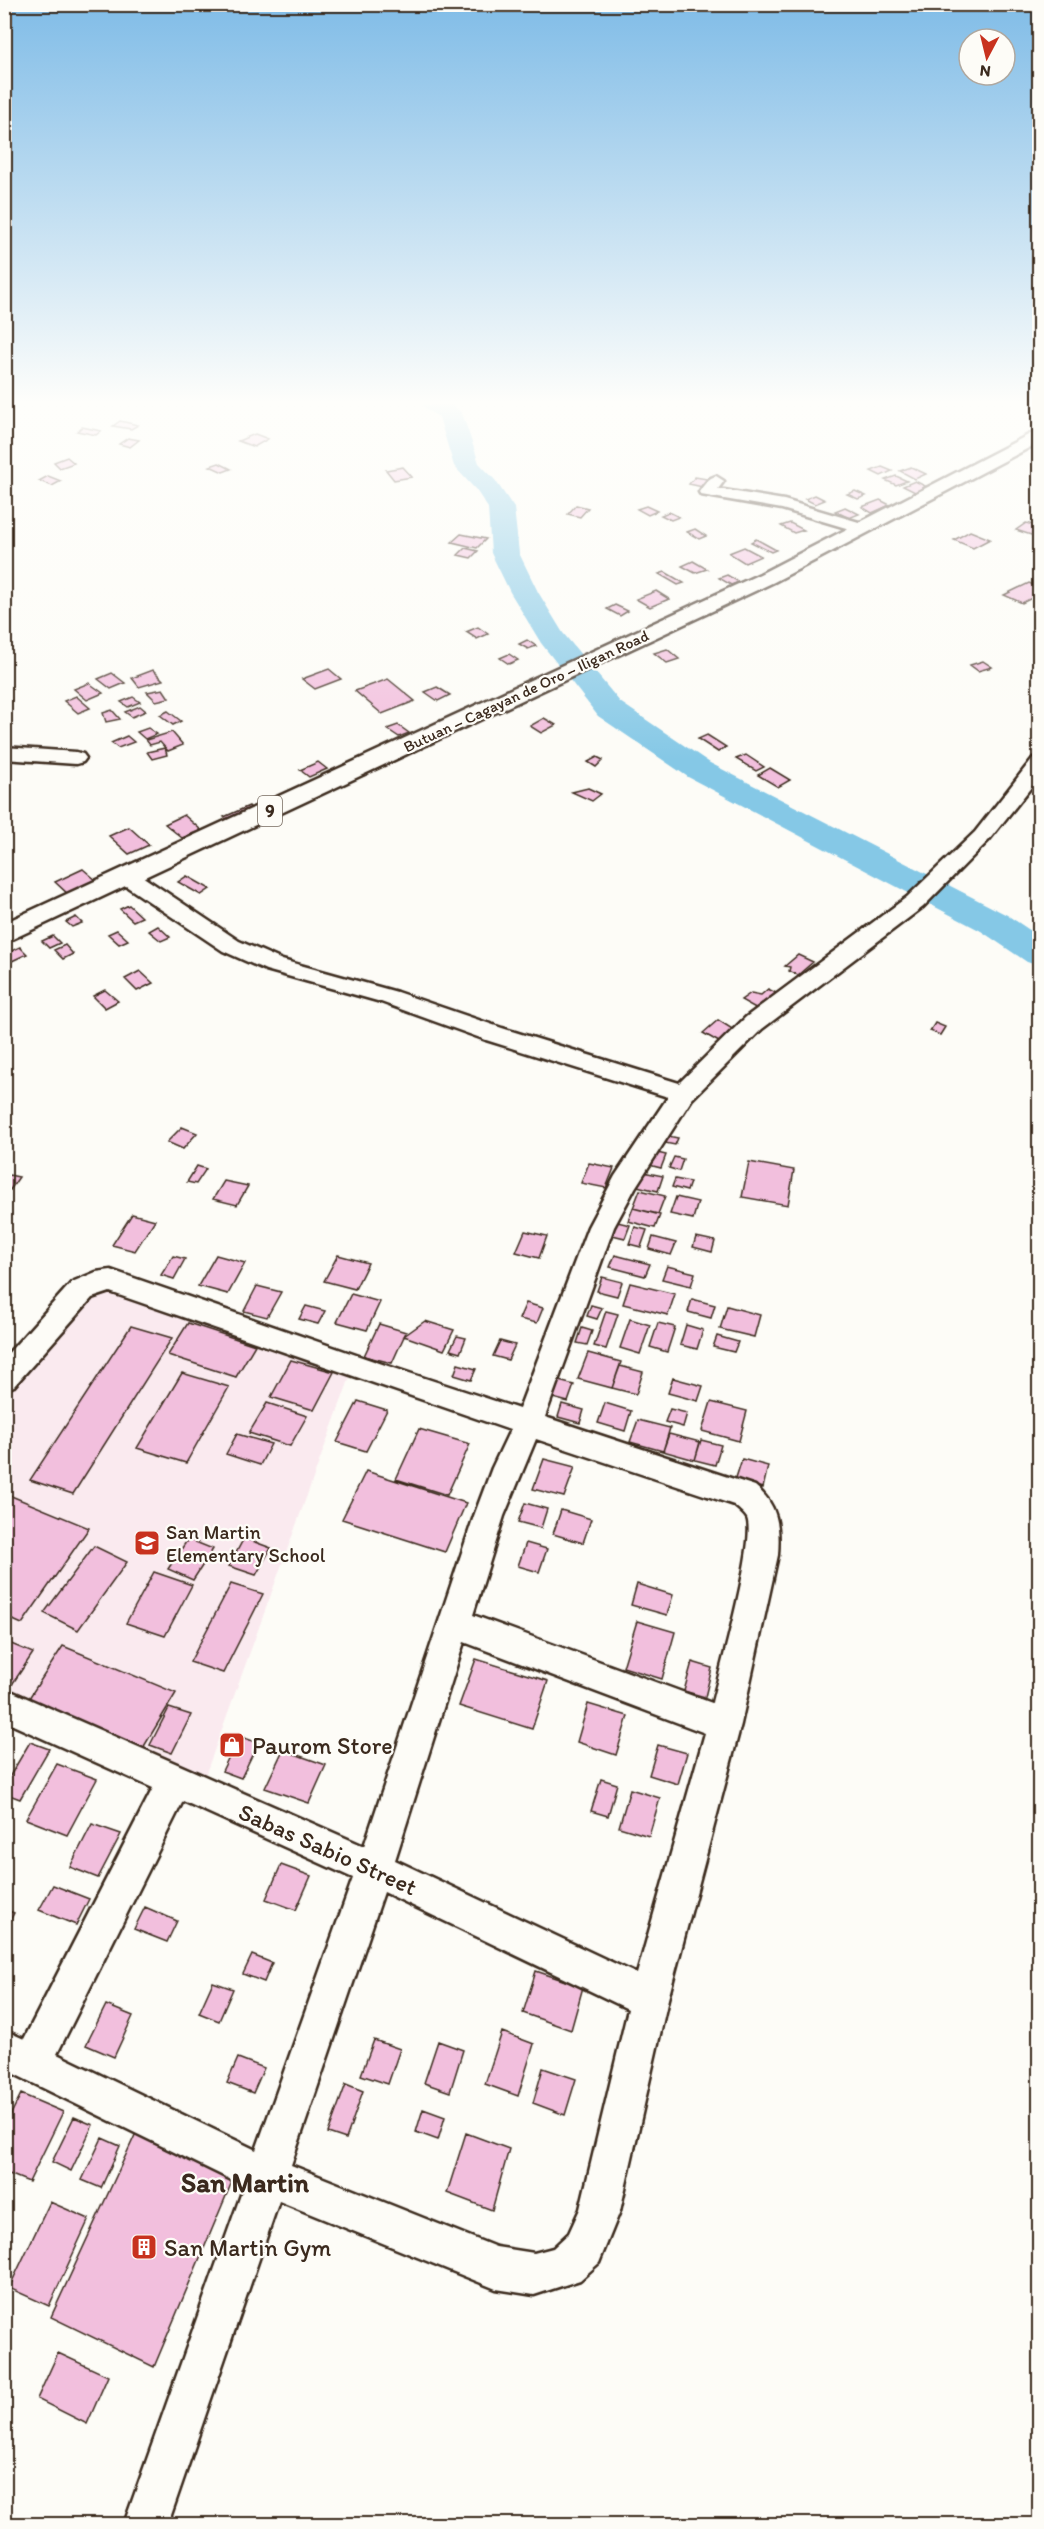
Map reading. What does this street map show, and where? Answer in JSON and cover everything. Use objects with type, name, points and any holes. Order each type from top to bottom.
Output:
[{"type":"highway","name":"Butuan – Cagayan de Oro – Iligan Road","points":[[4,934],[767,578],[872,523]]},
{"type":"street","points":[[845,523],[863,528]]},
{"type":"street","points":[[4,753],[76,758]]},
{"type":"street","points":[[146,2524],[374,1869],[507,1468],[528,1424],[573,1295],[601,1227],[624,1183],[682,1093],[754,1023],[915,902],[982,836],[1040,762]]},
{"type":"street","points":[[128,877],[231,946],[274,965],[389,997],[495,1034],[682,1093]]},
{"type":"street","points":[[4,1378],[82,1290],[96,1283],[111,1281],[528,1424],[744,1495],[758,1506],[763,1516],[765,1532],[762,1555],[724,1724],[649,1999],[600,2211],[584,2248],[565,2265],[534,2274],[496,2268],[267,2176],[19,2056],[175,1781]]},
{"type":"street","points":[[454,1623],[724,1724]]},
{"type":"street","name":"Sabas Sabio Street","points":[[4,1704],[374,1869],[649,1999]]},
{"type":"shaded area","name":"San Martin Elementary School","points":[[91,1294],[121,1294],[350,1377],[202,1784],[5,1693],[5,1394]]},
{"type":"building","points":[[790,523],[804,530],[794,533],[781,526]]},
{"type":"building","points":[[1026,523],[1040,527],[1040,535],[1037,537],[1016,530]]},
{"type":"building","points":[[695,529],[706,536],[699,539],[687,532]]},
{"type":"building","points":[[970,531],[990,539],[973,548],[954,540]]},
{"type":"building","points":[[461,534],[486,539],[477,548],[452,542]]},
{"type":"building","points":[[756,539],[776,550],[771,552],[751,542]]},
{"type":"building","points":[[744,547],[761,556],[745,563],[729,553]]},
{"type":"building","points":[[465,548],[478,551],[471,558],[458,555]]},
{"type":"building","points":[[693,561],[707,569],[695,573],[682,566]]},
{"type":"building","points":[[665,572],[684,583],[678,585],[659,574]]},
{"type":"building","points":[[727,575],[739,582],[731,585],[719,578]]},
{"type":"building","points":[[1029,583],[1040,588],[1040,594],[1022,603],[1004,595]]},
{"type":"building","points":[[656,591],[669,599],[650,607],[636,599]]},
{"type":"building","points":[[615,605],[628,611],[620,616],[607,609]]},
{"type":"building","points":[[478,627],[488,634],[477,639],[466,632]]},
{"type":"building","points":[[527,640],[536,646],[528,649],[519,644]]},
{"type":"building","points":[[667,649],[679,659],[667,663],[654,653]]},
{"type":"building","points":[[509,654],[518,660],[509,664],[500,658]]},
{"type":"building","points":[[983,661],[992,667],[978,671],[970,665]]},
{"type":"building","points":[[329,669],[341,679],[315,689],[302,679]]},
{"type":"building","points":[[153,670],[163,680],[139,687],[132,678]]},
{"type":"building","points":[[112,673],[125,683],[111,689],[98,679]]},
{"type":"building","points":[[388,679],[415,701],[382,714],[355,691]]},
{"type":"building","points":[[89,683],[103,693],[87,700],[74,689]]},
{"type":"building","points":[[437,687],[450,695],[438,701],[425,692]]},
{"type":"building","points":[[163,689],[169,698],[156,701],[147,692]]},
{"type":"building","points":[[76,696],[90,708],[78,713],[64,701]]},
{"type":"building","points":[[133,697],[140,702],[128,707],[121,702]]},
{"type":"building","points":[[140,706],[146,711],[132,717],[125,712]]},
{"type":"building","points":[[112,710],[120,719],[106,722],[103,713]]},
{"type":"building","points":[[168,711],[181,721],[173,725],[160,715]]},
{"type":"building","points":[[544,718],[556,725],[541,733],[530,726]]},
{"type":"building","points":[[398,725],[409,733],[399,737],[387,729]]},
{"type":"building","points":[[148,728],[157,734],[145,739],[137,732]]},
{"type":"building","points":[[172,732],[183,745],[168,751],[160,742],[150,745],[146,740]]},
{"type":"building","points":[[707,735],[726,747],[718,752],[698,739]]},
{"type":"building","points":[[127,736],[134,742],[118,748],[111,743]]},
{"type":"building","points":[[165,748],[167,755],[152,759],[147,752]]},
{"type":"building","points":[[746,755],[764,767],[756,771],[736,759]]},
{"type":"building","points":[[597,757],[603,760],[596,767],[588,762]]},
{"type":"building","points":[[318,762],[327,769],[309,777],[300,770]]},
{"type":"building","points":[[770,768],[790,780],[778,787],[758,775]]},
{"type":"building","points":[[588,788],[601,794],[592,801],[572,792]]},
{"type":"building","points":[[249,806],[258,815],[234,825],[224,817]]},
{"type":"building","points":[[184,815],[201,830],[182,838],[165,824]]},
{"type":"building","points":[[129,827],[149,845],[129,854],[109,836]]},
{"type":"building","points":[[83,869],[97,881],[68,894],[55,882]]},
{"type":"building","points":[[187,876],[210,889],[201,895],[178,882]]},
{"type":"building","points":[[129,905],[142,917],[133,921],[120,909]]},
{"type":"building","points":[[76,917],[82,923],[72,927],[66,922]]},
{"type":"building","points":[[158,926],[170,937],[161,941],[149,931]]},
{"type":"building","points":[[117,930],[128,940],[119,944],[108,934]]},
{"type":"building","points":[[53,936],[60,943],[49,948],[42,941]]},
{"type":"building","points":[[65,945],[73,954],[63,959],[54,950]]},
{"type":"building","points":[[20,947],[27,954],[12,961],[5,954]]},
{"type":"building","points":[[798,955],[813,962],[798,975],[789,971],[790,967],[785,966]]},
{"type":"building","points":[[140,971],[153,983],[137,991],[125,979]]},
{"type":"building","points":[[768,989],[780,995],[761,1011],[741,1000],[751,993],[761,995]]},
{"type":"building","points":[[105,990],[118,1001],[105,1008],[93,996]]},
{"type":"building","points":[[718,1020],[734,1030],[719,1042],[703,1033]]},
{"type":"building","points":[[935,1023],[945,1027],[940,1035],[930,1031]]},
{"type":"building","points":[[182,1127],[197,1133],[183,1149],[167,1142]]},
{"type":"building","points":[[668,1136],[678,1138],[675,1145],[665,1143]]},
{"type":"building","points":[[653,1152],[666,1155],[661,1168],[649,1165]]},
{"type":"building","points":[[674,1157],[683,1159],[679,1171],[669,1168]]},
{"type":"building","points":[[749,1162],[794,1170],[788,1205],[742,1197]]},
{"type":"building","points":[[589,1163],[614,1168],[606,1188],[581,1183]]},
{"type":"building","points":[[197,1166],[206,1169],[196,1184],[187,1182]]},
{"type":"building","points":[[643,1172],[663,1176],[658,1191],[637,1186]]},
{"type":"building","points":[[4,1174],[19,1177],[10,1190],[4,1188]]},
{"type":"building","points":[[675,1179],[690,1182],[687,1191],[672,1187]]},
{"type":"building","points":[[224,1181],[248,1186],[237,1205],[213,1199]]},
{"type":"building","points":[[640,1190],[665,1196],[658,1214],[633,1208]]},
{"type":"building","points":[[676,1197],[698,1202],[693,1219],[670,1214]]},
{"type":"building","points":[[633,1208],[660,1215],[655,1228],[628,1221]]},
{"type":"building","points":[[132,1214],[155,1220],[135,1251],[112,1245]]},
{"type":"building","points":[[609,1220],[630,1225],[625,1238],[604,1233]]},
{"type":"building","points":[[635,1227],[647,1230],[641,1247],[629,1244]]},
{"type":"building","points":[[525,1231],[547,1236],[539,1258],[516,1252]]},
{"type":"building","points":[[653,1237],[676,1243],[671,1255],[649,1249]]},
{"type":"building","points":[[696,1237],[715,1241],[712,1252],[693,1247]]},
{"type":"building","points":[[216,1255],[245,1263],[228,1294],[198,1286]]},
{"type":"building","points":[[338,1255],[368,1263],[355,1289],[324,1281]]},
{"type":"building","points":[[615,1255],[650,1264],[645,1276],[610,1267]]},
{"type":"building","points":[[173,1256],[185,1259],[174,1279],[161,1275]]},
{"type":"building","points":[[667,1266],[695,1273],[691,1286],[662,1279]]},
{"type":"building","points":[[602,1277],[622,1282],[617,1296],[597,1291]]},
{"type":"building","points":[[630,1283],[675,1294],[668,1315],[623,1304]]},
{"type":"building","points":[[257,1286],[281,1292],[267,1317],[244,1311]]},
{"type":"building","points":[[351,1294],[380,1302],[367,1330],[337,1322]]},
{"type":"building","points":[[692,1299],[715,1305],[711,1318],[688,1312]]},
{"type":"building","points":[[526,1303],[543,1308],[537,1323],[519,1319]]},
{"type":"building","points":[[591,1305],[602,1308],[597,1319],[587,1316]]},
{"type":"building","points":[[306,1306],[325,1311],[318,1324],[299,1319]]},
{"type":"building","points":[[727,1306],[760,1315],[754,1337],[720,1329]]},
{"type":"building","points":[[606,1311],[618,1314],[606,1349],[594,1346]]},
{"type":"building","points":[[630,1319],[650,1325],[640,1354],[620,1348]]},
{"type":"building","points":[[425,1321],[454,1330],[444,1350],[404,1336]]},
{"type":"building","points":[[188,1323],[255,1345],[236,1377],[168,1355]]},
{"type":"building","points":[[658,1323],[675,1327],[667,1352],[650,1347]]},
{"type":"building","points":[[379,1324],[406,1332],[392,1363],[364,1356]]},
{"type":"building","points":[[686,1325],[703,1330],[697,1349],[680,1345]]},
{"type":"building","points":[[131,1326],[172,1338],[73,1494],[30,1480]]},
{"type":"building","points":[[582,1328],[592,1331],[587,1345],[577,1343]]},
{"type":"building","points":[[457,1336],[466,1338],[460,1353],[450,1350]]},
{"type":"building","points":[[717,1336],[738,1342],[734,1352],[713,1347]]},
{"type":"building","points":[[500,1341],[515,1345],[508,1360],[493,1356]]},
{"type":"building","points":[[588,1353],[621,1362],[612,1388],[578,1379]]},
{"type":"building","points":[[291,1360],[334,1372],[314,1410],[271,1397]]},
{"type":"building","points":[[458,1364],[476,1369],[471,1380],[454,1375]]},
{"type":"building","points":[[620,1366],[643,1372],[636,1394],[612,1388]]},
{"type":"building","points":[[182,1373],[229,1387],[186,1463],[137,1448]]},
{"type":"building","points":[[673,1378],[703,1386],[698,1401],[668,1393]]},
{"type":"building","points":[[555,1380],[574,1385],[568,1402],[549,1397]]},
{"type":"building","points":[[358,1401],[387,1410],[366,1451],[337,1442]]},
{"type":"building","points":[[711,1402],[747,1411],[739,1441],[702,1431]]},
{"type":"building","points":[[267,1403],[307,1416],[290,1446],[249,1433]]},
{"type":"building","points":[[605,1403],[631,1411],[625,1431],[598,1423]]},
{"type":"building","points":[[562,1404],[584,1410],[580,1423],[558,1417]]},
{"type":"building","points":[[670,1409],[687,1413],[683,1427],[665,1422]]},
{"type":"building","points":[[638,1420],[670,1428],[663,1451],[630,1442]]},
{"type":"building","points":[[419,1429],[470,1444],[447,1495],[396,1479]]},
{"type":"building","points":[[237,1434],[271,1444],[260,1465],[226,1454]]},
{"type":"building","points":[[669,1434],[700,1442],[695,1460],[663,1451]]},
{"type":"building","points":[[701,1440],[721,1445],[715,1465],[695,1460]]},
{"type":"building","points":[[544,1459],[575,1467],[564,1497],[533,1489]]},
{"type":"building","points":[[742,1459],[768,1466],[763,1488],[735,1481]]},
{"type":"building","points":[[366,1471],[466,1503],[445,1552],[342,1519]]},
{"type":"building","points":[[4,1493],[89,1528],[22,1624],[4,1616]]},
{"type":"building","points":[[525,1503],[547,1509],[541,1528],[518,1522]]},
{"type":"building","points":[[561,1510],[591,1519],[583,1543],[553,1534]]},
{"type":"building","points":[[244,1538],[271,1548],[256,1575],[229,1566]]},
{"type":"building","points":[[188,1539],[213,1549],[193,1580],[168,1569]]},
{"type":"building","points":[[526,1543],[547,1549],[539,1572],[518,1566]]},
{"type":"building","points":[[94,1546],[127,1562],[78,1630],[44,1613]]},
{"type":"building","points":[[154,1572],[192,1585],[165,1636],[126,1623]]},
{"type":"building","points":[[231,1584],[263,1594],[223,1673],[190,1662]]},
{"type":"building","points":[[637,1584],[673,1595],[667,1615],[631,1605]]},
{"type":"building","points":[[637,1621],[675,1632],[662,1679],[623,1667]]},
{"type":"building","points":[[4,1641],[33,1653],[11,1686],[4,1683]]},
{"type":"building","points":[[63,1646],[176,1693],[143,1748],[29,1698]]},
{"type":"building","points":[[476,1659],[548,1681],[532,1729],[459,1706]]},
{"type":"building","points":[[692,1662],[712,1668],[705,1697],[684,1691]]},
{"type":"building","points":[[588,1704],[628,1716],[616,1755],[577,1742]]},
{"type":"building","points":[[169,1708],[191,1715],[172,1753],[150,1745]]},
{"type":"building","points":[[239,1736],[258,1743],[241,1778],[222,1771]]},
{"type":"building","points":[[30,1742],[49,1749],[20,1799],[4,1793],[4,1786]]},
{"type":"building","points":[[658,1745],[687,1753],[678,1784],[649,1775]]},
{"type":"building","points":[[283,1750],[326,1765],[309,1803],[265,1788]]},
{"type":"building","points":[[57,1764],[97,1779],[67,1835],[26,1819]]},
{"type":"building","points":[[601,1779],[617,1784],[608,1816],[591,1811]]},
{"type":"building","points":[[630,1789],[660,1798],[649,1836],[619,1827]]},
{"type":"building","points":[[92,1824],[121,1834],[98,1878],[70,1867]]},
{"type":"building","points":[[281,1865],[311,1876],[296,1910],[266,1899]]},
{"type":"building","points":[[53,1885],[89,1899],[76,1925],[39,1910]]},
{"type":"building","points":[[145,1907],[177,1921],[167,1942],[134,1929]]},
{"type":"building","points":[[6,1910],[14,1913],[4,1932],[4,1913]]},
{"type":"building","points":[[252,1955],[272,1963],[264,1982],[243,1974]]},
{"type":"building","points":[[536,1971],[583,1987],[571,2030],[523,2013]]},
{"type":"building","points":[[213,1982],[233,1989],[219,2021],[199,2013]]},
{"type":"building","points":[[106,2005],[133,2016],[114,2057],[86,2045]]},
{"type":"building","points":[[502,2032],[534,2044],[518,2096],[485,2084]]},
{"type":"building","points":[[374,2040],[400,2049],[388,2084],[361,2075]]},
{"type":"building","points":[[438,2041],[463,2050],[450,2092],[424,2083]]},
{"type":"building","points":[[238,2058],[264,2068],[253,2093],[227,2083]]},
{"type":"building","points":[[543,2068],[576,2079],[565,2115],[533,2103]]},
{"type":"building","points":[[346,2084],[363,2091],[346,2139],[328,2133]]},
{"type":"building","points":[[21,2094],[63,2112],[29,2182],[4,2172],[4,2128]]},
{"type":"building","points":[[423,2109],[445,2117],[438,2140],[416,2132]]},
{"type":"building","points":[[74,2117],[93,2125],[71,2171],[52,2162]]},
{"type":"building","name":"San Martin Gym","points":[[136,2133],[234,2177],[154,2367],[51,2317]]},
{"type":"building","points":[[466,2133],[509,2149],[492,2210],[447,2193]]},
{"type":"building","points":[[102,2138],[120,2146],[101,2188],[82,2180]]},
{"type":"building","points":[[50,2202],[89,2219],[49,2306],[9,2288]]},
{"type":"building","points":[[58,2353],[108,2376],[87,2424],[37,2399]]},
{"type":"waterway","points":[[502,523],[505,553],[524,592],[551,637],[609,709],[699,770],[994,923],[1040,954]]},
{"type":"place","name":"San Martin Elementary School","points":[[147,1543]]},
{"type":"place","name":"Paurom Store","points":[[232,1745]]},
{"type":"place","name":"San Martin Gym","points":[[144,2247]]},
{"type":"district","name":"San Martin","points":[[245,2182]]}]
